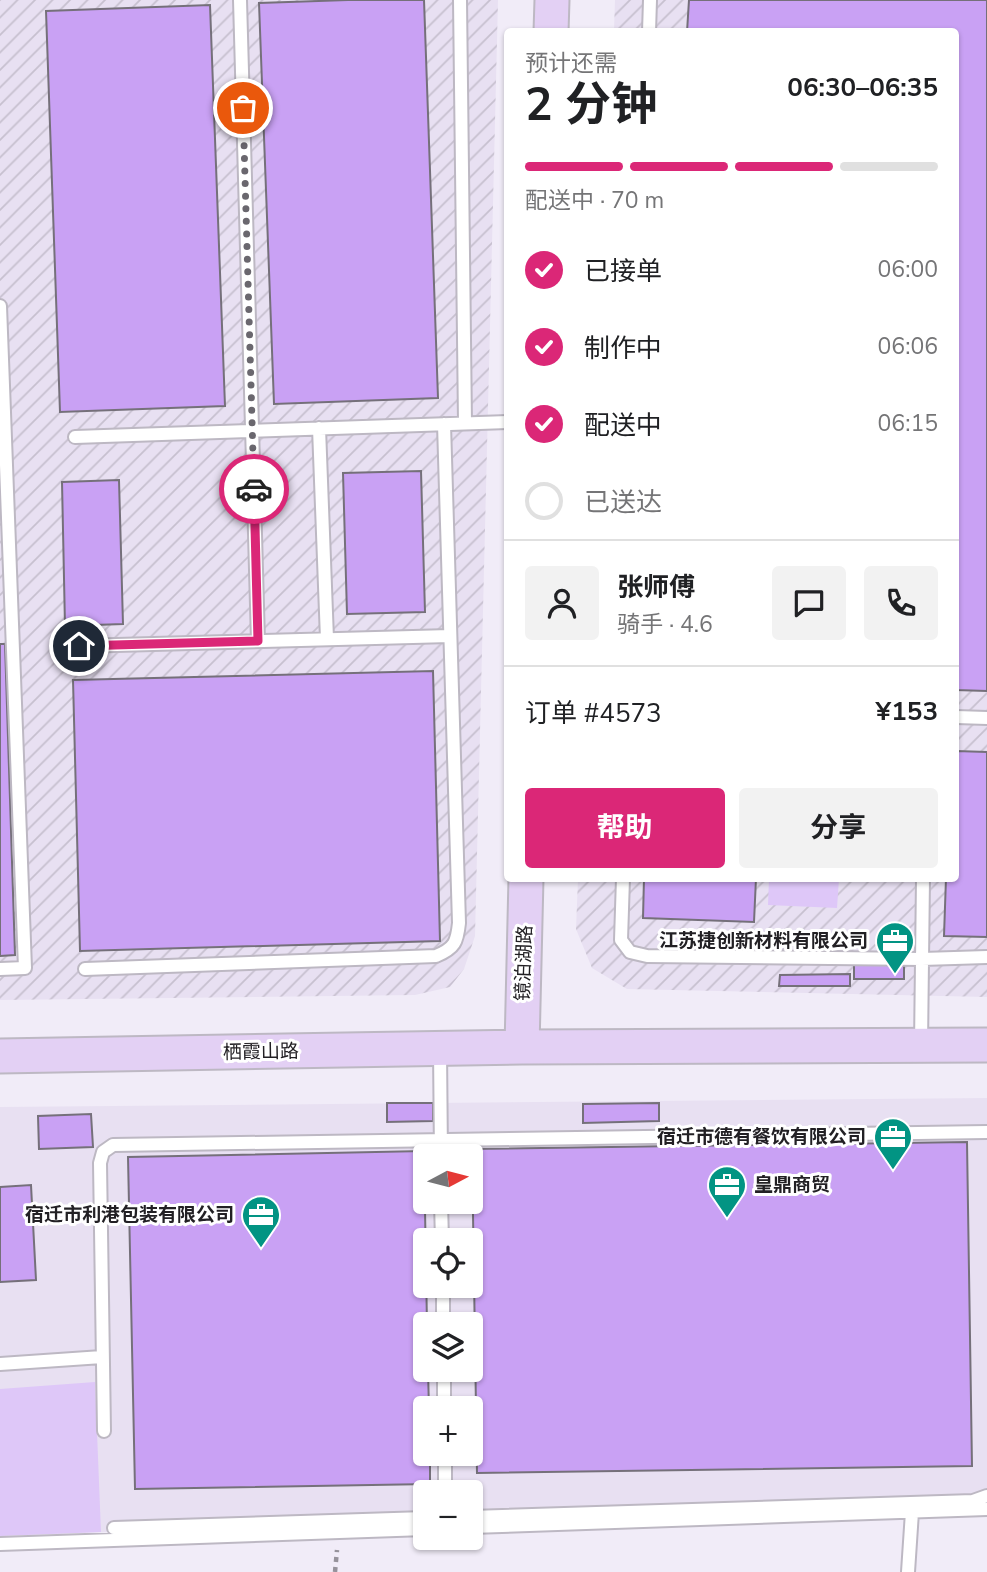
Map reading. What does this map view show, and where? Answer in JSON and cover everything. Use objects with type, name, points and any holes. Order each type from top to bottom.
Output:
[{"type":"street","points":[[551,28],[552,0]]},
{"type":"street","name":"镜泊湖路","points":[[522,1047],[526,882]]},
{"type":"street","name":"栖霞山路","points":[[0,1056],[522,1047],[987,1045]]},
{"type":"lane","points":[[240,0],[258,641]]},
{"type":"lane","points":[[460,0],[465,423]]},
{"type":"lane","points":[[649,28],[650,0]]},
{"type":"lane","points":[[0,298],[6,620],[25,968],[0,969]]},
{"type":"lane","points":[[75,437],[504,422]]},
{"type":"lane","points":[[85,969],[436,956],[449,951],[458,939],[444,424]]},
{"type":"lane","points":[[319,428],[327,639]]},
{"type":"lane","points":[[79,646],[450,636]]},
{"type":"lane","points":[[959,717],[987,718]]},
{"type":"lane","points":[[623,882],[621,940],[630,952],[646,956],[922,959],[987,957]]},
{"type":"lane","points":[[921,1046],[923,882]]},
{"type":"lane","points":[[440,1048],[440,1144]]},
{"type":"lane","points":[[104,1431],[100,1163],[103,1152],[113,1145],[987,1132]]},
{"type":"lane","points":[[0,1364],[102,1357]]},
{"type":"lane","points":[[483,1517],[973,1501],[987,1496]]},
{"type":"lane","points":[[483,1527],[987,1509]]},
{"type":"lane","points":[[908,1572],[912,1512]]},
{"type":"lane","points":[[114,1528],[413,1518]]},
{"type":"lane","points":[[0,1544],[413,1529]]},
{"type":"shaded area","points":[[0,0],[498,0],[475,936],[464,969],[450,987],[415,995],[0,1000]]},
{"type":"shaded area","name":"江苏捷创新材料有限公司","points":[[615,0],[987,0],[987,997],[627,989],[592,968],[576,929],[578,882],[959,882],[959,28],[614,28]]},
{"type":"shaded area","points":[[769,882],[839,882],[837,908],[768,905]]},
{"type":"shaded area","points":[[987,1098],[987,1500],[483,1518],[483,1480],[413,1480],[413,1520],[0,1536],[0,1107]]},
{"type":"shaded area","points":[[95,1382],[101,1532],[0,1536],[0,1389]]},
{"type":"building","points":[[424,0],[438,398],[274,404],[259,3]]},
{"type":"building","points":[[689,0],[987,0],[987,691],[959,690],[959,28],[687,28]]},
{"type":"building","points":[[210,5],[225,406],[60,412],[46,11]]},
{"type":"building","points":[[421,471],[425,612],[347,614],[343,473]]},
{"type":"building","points":[[119,480],[123,624],[65,626],[62,482]]},
{"type":"building","points":[[0,644],[5,644],[15,955],[0,956]]},
{"type":"building","points":[[433,671],[440,941],[80,951],[73,680]]},
{"type":"building","points":[[959,751],[987,752],[987,937],[944,936],[946,882],[959,882]]},
{"type":"building","points":[[644,882],[756,882],[754,922],[643,918]]},
{"type":"building","points":[[854,964],[904,964],[904,979],[854,979]]},
{"type":"building","points":[[850,974],[850,986],[779,986],[780,975]]},
{"type":"building","points":[[387,1103],[433,1103],[433,1121],[387,1122]]},
{"type":"building","points":[[659,1103],[659,1121],[583,1123],[583,1104]]},
{"type":"building","points":[[91,1114],[93,1147],[39,1149],[38,1116]]},
{"type":"building","points":[[967,1142],[972,1466],[477,1473],[477,1466],[483,1466],[483,1396],[476,1396],[476,1382],[483,1382],[483,1312],[475,1312],[474,1298],[483,1298],[483,1228],[473,1228],[473,1214],[483,1214],[483,1149]]},
{"type":"building","points":[[413,1151],[413,1214],[425,1214],[425,1228],[413,1228],[413,1298],[427,1298],[427,1312],[413,1312],[413,1382],[428,1382],[429,1396],[413,1396],[413,1466],[430,1466],[430,1480],[413,1480],[413,1484],[135,1489],[128,1157]]},
{"type":"building","points":[[31,1185],[36,1280],[0,1282],[0,1187]]},
{"type":"way so far","points":[[243,108],[254,489]]},
{"type":"place","name":"江苏捷创新材料有限公司","points":[[895,975]]},
{"type":"place","name":"宿迁市德有餐饮有限公司","points":[[893,1171]]},
{"type":"place","name":"皇鼎商贸","points":[[727,1219]]},
{"type":"place","name":"宿迁市利港包装有限公司","points":[[261,1249]]},
{"type":"route","points":[[79,646],[258,641],[254,489]]}]
